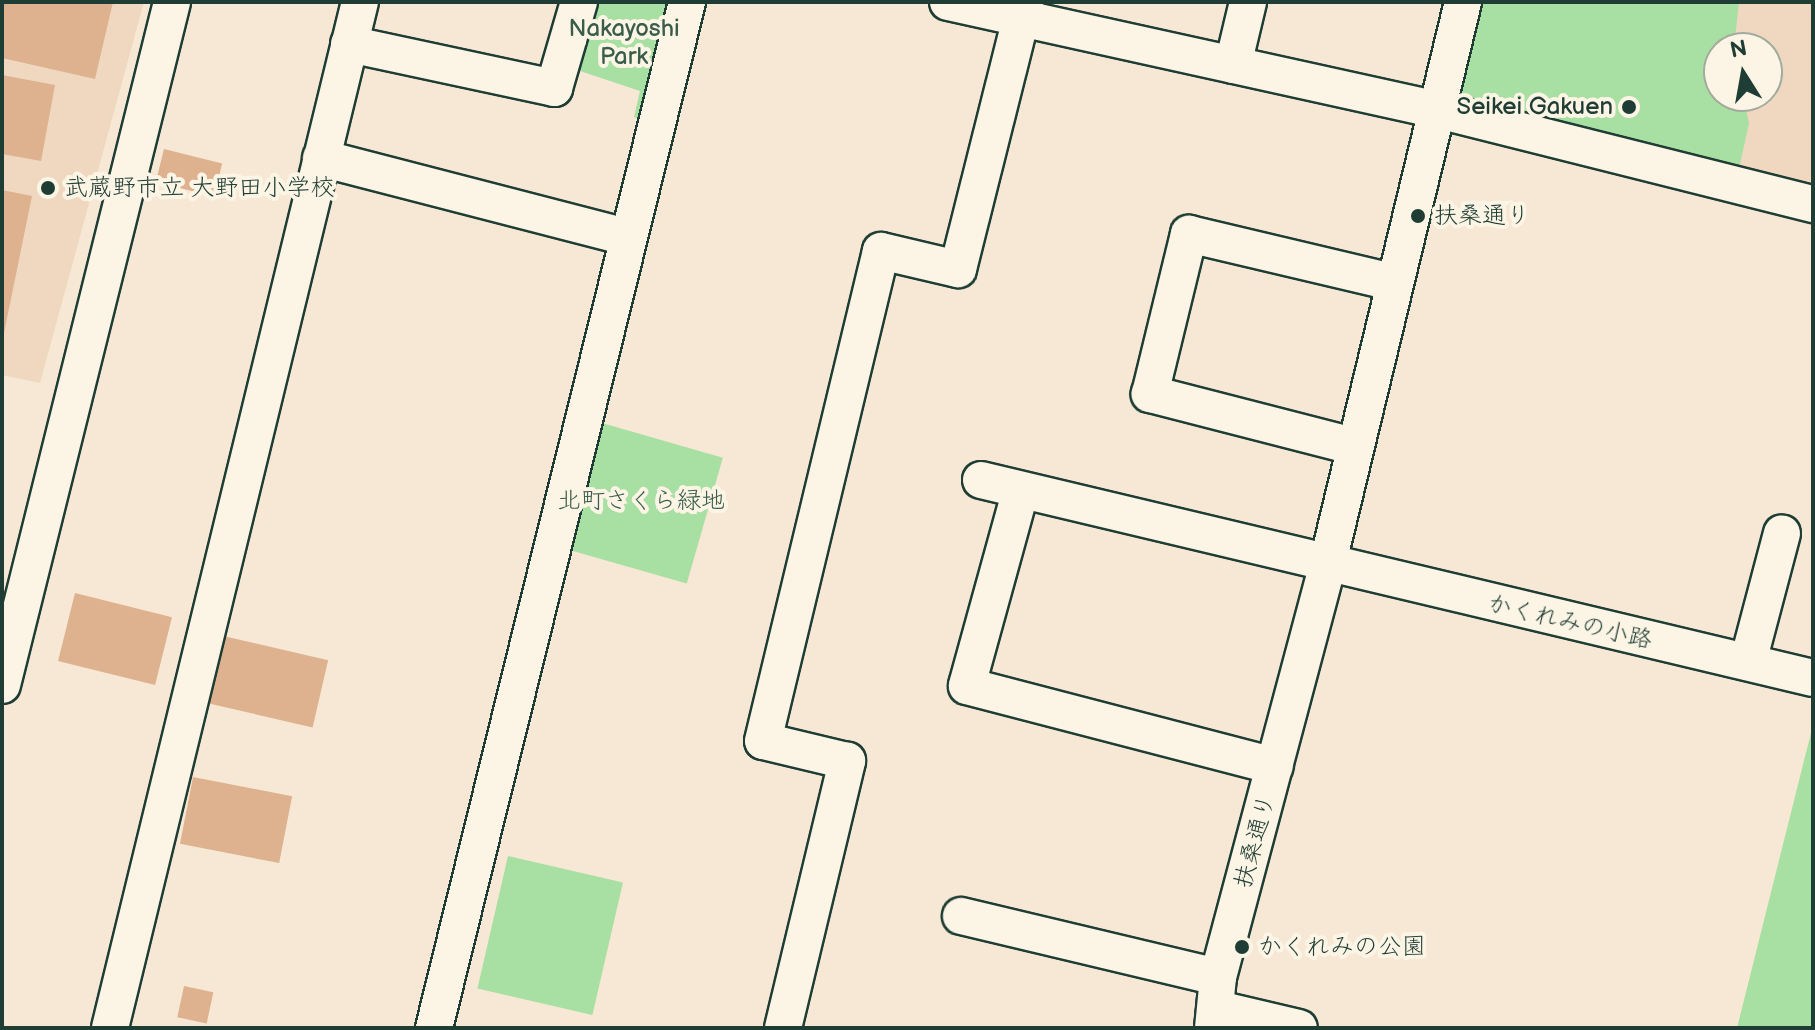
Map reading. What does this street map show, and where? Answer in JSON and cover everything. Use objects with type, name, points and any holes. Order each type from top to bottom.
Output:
[{"type":"street","points":[[2,685],[172,2]]},
{"type":"street","points":[[110,1028],[360,2]]},
{"type":"street","points":[[349,44],[554,88],[579,2]]},
{"type":"street","points":[[434,1028],[687,2]]},
{"type":"street","points":[[948,2],[1023,10],[1233,65],[1438,110],[1813,204]]},
{"type":"street","points":[[1233,65],[1248,2]]},
{"type":"street","name":"扶桑通り","points":[[1216,1005],[1327,566],[1392,282],[1463,2]]},
{"type":"street","points":[[783,1028],[847,761],[763,741],[881,251],[958,269],[1023,10]]},
{"type":"street","points":[[321,158],[627,237]]},
{"type":"street","points":[[1353,446],[1150,394],[1189,234],[1392,282]]},
{"type":"street","name":"かくれみの小路","points":[[981,480],[1020,493],[1813,678]]},
{"type":"street","points":[[1020,493],[967,686],[1275,766]]},
{"type":"street","points":[[1748,662],[1782,533]]},
{"type":"street","points":[[961,916],[1216,1005],[1299,1028]]},
{"type":"shaded area","name":"武蔵野市立 大野田小学校","points":[[2,2],[144,2],[40,383],[2,375]]},
{"type":"shaded area","points":[[1470,2],[1813,2],[1813,214]]},
{"type":"green space","name":"Nakayoshi Park","points":[[594,2],[673,2],[650,122],[634,117],[640,91],[577,70]]},
{"type":"green space","name":"Seikei Gakuen","points":[[1472,2],[1739,2],[1736,32],[1703,32],[1703,112],[1747,112],[1749,123],[1735,187],[1446,106]]},
{"type":"green space","name":"北町さくら緑地","points":[[595,421],[723,458],[687,584],[559,547]]},
{"type":"green space","points":[[1813,725],[1813,1028],[1737,1028]]},
{"type":"green space","points":[[508,856],[623,883],[592,1015],[477,989]]},
{"type":"building","points":[[2,2],[113,2],[95,79],[2,58]]},
{"type":"building","points":[[2,75],[55,85],[41,161],[2,154]]},
{"type":"building","points":[[164,149],[222,164],[214,197],[156,182]]},
{"type":"building","points":[[2,190],[32,196],[3,338],[2,338]]},
{"type":"building","points":[[75,593],[172,617],[155,685],[58,661]]},
{"type":"building","points":[[219,635],[328,660],[313,727],[203,702]]},
{"type":"building","points":[[193,777],[292,796],[279,863],[180,844]]},
{"type":"building","points":[[184,986],[213,992],[207,1024],[177,1017]]},
{"type":"place","name":"Seikei Gakuen","points":[[1629,107]]},
{"type":"place","name":"武蔵野市立 大野田小学校","points":[[48,188]]},
{"type":"place","name":"扶桑通り","points":[[1418,216]]},
{"type":"place","name":"かくれみの公園","points":[[1242,947]]}]
